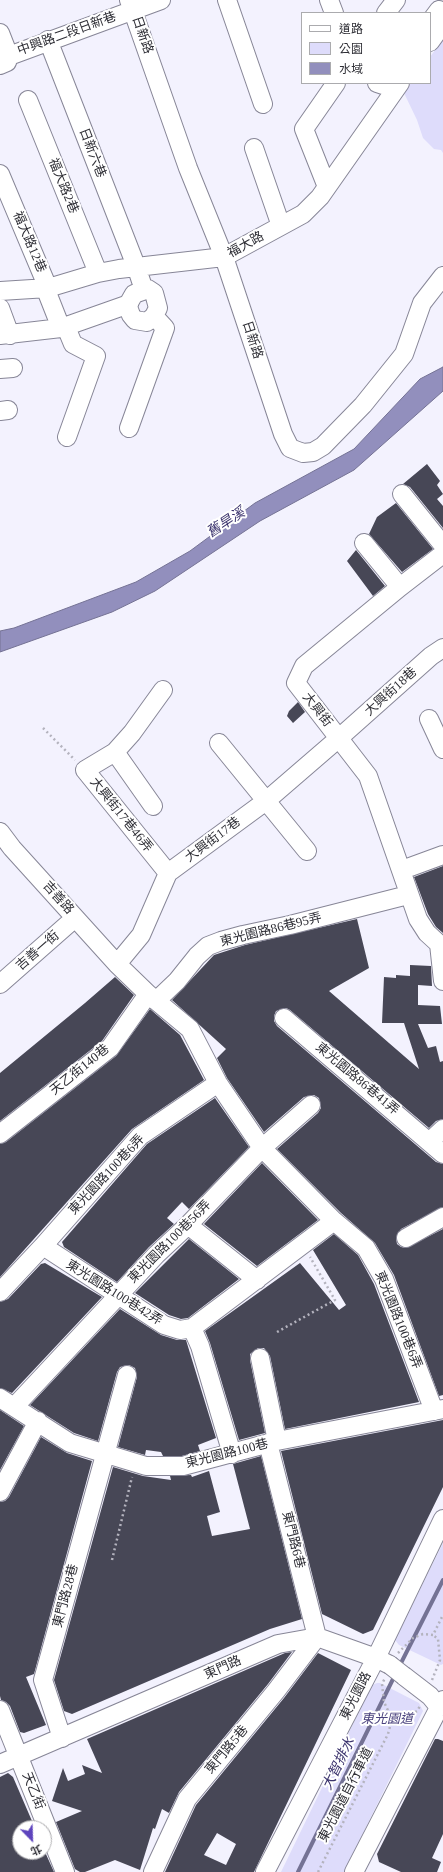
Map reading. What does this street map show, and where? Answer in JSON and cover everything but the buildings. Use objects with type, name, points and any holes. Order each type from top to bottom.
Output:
[{"type":"street","name":"中興路二段日新巷","points":[[4,60],[131,5],[161,0]]},
{"type":"street","points":[[227,0],[263,104]]},
{"type":"street","points":[[329,0],[334,12]]},
{"type":"street","points":[[387,12],[396,0]]},
{"type":"street","name":"日新路","points":[[131,5],[188,168],[224,258],[283,434],[290,448],[303,454],[313,452],[323,446],[336,434],[363,405],[404,354],[422,303],[443,276]]},
{"type":"street","points":[[431,21],[439,10],[443,14]]},
{"type":"street","points":[[431,41],[443,24]]},
{"type":"street","points":[[0,33],[4,60]]},
{"type":"street","name":"日新六巷","points":[[48,40],[144,290]]},
{"type":"street","points":[[327,187],[304,129],[335,84]]},
{"type":"street","name":"福大路","points":[[0,291],[48,288],[98,273],[136,266],[224,258],[303,214],[320,197],[399,84]]},
{"type":"street","name":"福大路2巷","points":[[28,100],[98,273]]},
{"type":"street","points":[[254,148],[281,226]]},
{"type":"street","name":"福大路12巷","points":[[0,174],[48,288],[48,295],[63,328],[73,344],[96,356],[67,437]]},
{"type":"street","points":[[148,289],[154,293],[158,308],[154,316],[147,322],[135,320],[131,315],[129,304],[134,294],[144,290],[148,289]]},
{"type":"street","points":[[0,308],[5,335],[63,328],[129,304]]},
{"type":"street","points":[[129,428],[165,328],[154,316]]},
{"type":"street","points":[[402,494],[443,545]]},
{"type":"street","points":[[364,543],[400,587]]},
{"type":"street","name":"大興街","points":[[443,554],[400,587],[304,666],[296,683],[368,776],[402,870],[408,895],[418,919],[427,933],[439,944],[443,981]]},
{"type":"street","name":"大興街18巷","points":[[339,738],[431,656],[443,648]]},
{"type":"street","name":"大興街17巷46弄","points":[[163,690],[132,733],[115,752],[85,770],[168,873]]},
{"type":"street","points":[[429,719],[443,749]]},
{"type":"street","name":"大興街17巷","points":[[116,964],[141,935],[168,873],[266,800],[339,738]]},
{"type":"street","points":[[219,743],[307,851]]},
{"type":"street","points":[[115,752],[154,806]]},
{"type":"street","name":"吉善路","points":[[0,832],[6,853],[75,918],[116,964]]},
{"type":"street","points":[[402,870],[443,855]]},
{"type":"street","name":"東光園路86巷95弄","points":[[152,998],[177,981],[197,956],[208,946],[221,941],[408,895]]},
{"type":"street","name":"吉善一街","points":[[0,984],[75,918]]},
{"type":"street","name":"東光園路100巷6弄","points":[[116,964],[152,998],[190,1029],[218,1083],[262,1148],[334,1221],[366,1248],[384,1279],[438,1410]]},
{"type":"street","name":"天乙街140巷","points":[[0,1134],[110,1048],[152,998]]},
{"type":"street","name":"東光園路86巷41弄","points":[[284,1018],[430,1141],[443,1154]]},
{"type":"street","name":"東光園路100巷6弄","points":[[42,1246],[140,1136],[218,1083]]},
{"type":"street","name":"東光園路100巷56弄","points":[[15,1406],[156,1255],[188,1225],[262,1148],[311,1105]]},
{"type":"street","points":[[430,1141],[443,1129]]},
{"type":"street","points":[[406,1238],[443,1217]]},
{"type":"street","points":[[232,1454],[200,1346],[192,1328],[334,1221]]},
{"type":"street","points":[[188,1225],[257,1280]]},
{"type":"street","points":[[0,1292],[42,1246]]},
{"type":"street","name":"東光園路100巷42弄","points":[[42,1246],[117,1296],[164,1325],[180,1330],[192,1328]]},
{"type":"street","name":"東門路6巷","points":[[260,1358],[273,1442],[317,1638]]},
{"type":"street","name":"東門路28巷","points":[[62,1738],[43,1680],[127,1374]]},
{"type":"street","name":"東光園路100巷","points":[[0,1398],[15,1406],[70,1443],[146,1466],[182,1466],[273,1442],[438,1410]]},
{"type":"street","points":[[0,1492],[38,1421]]},
{"type":"street","name":"東光園路","points":[[265,1872],[390,1666],[443,1519]]},
{"type":"street","name":"東門路","points":[[0,1764],[278,1644],[317,1638],[390,1666],[430,1696],[440,1714]]},
{"type":"street","name":"東門路5巷","points":[[153,1872],[187,1798],[276,1691],[317,1638]]},
{"type":"street","name":"天乙街","points":[[0,1710],[65,1872]]},
{"type":"street","points":[[358,1870],[440,1714]]},
{"type":"path","points":[[42,728],[85,770]]},
{"type":"path","points":[[278,1332],[335,1300],[302,1245]]},
{"type":"path","points":[[112,1560],[136,1463]]},
{"type":"path","points":[[390,1666],[413,1638],[423,1634],[433,1635],[443,1615]]},
{"type":"path","name":"東光園道自行車道","points":[[318,1872],[388,1734],[392,1719],[384,1702],[382,1684],[390,1666]]},
{"type":"green space","points":[[443,39],[443,153],[441,150],[434,149],[423,138],[417,120],[404,93],[410,84],[431,84],[431,56]]},
{"type":"green space","points":[[443,1543],[443,1664],[441,1665],[399,1645],[395,1640]]},
{"type":"green space","name":"東光園道","points":[[380,1683],[419,1703],[423,1711],[344,1872],[281,1872],[372,1685]]},
{"type":"water","points":[[443,367],[443,391],[354,470],[260,521],[155,591],[112,612],[0,652],[0,631],[14,628],[136,582],[190,551],[255,503],[354,449],[420,379]]},
{"type":"waterway","name":"大智排水","points":[[399,1667],[443,1580]]},
{"type":"waterway","name":"大智排水","points":[[298,1872],[395,1675]]},
{"type":"water label","name":"舊旱溪","points":[[226,523]]}]
